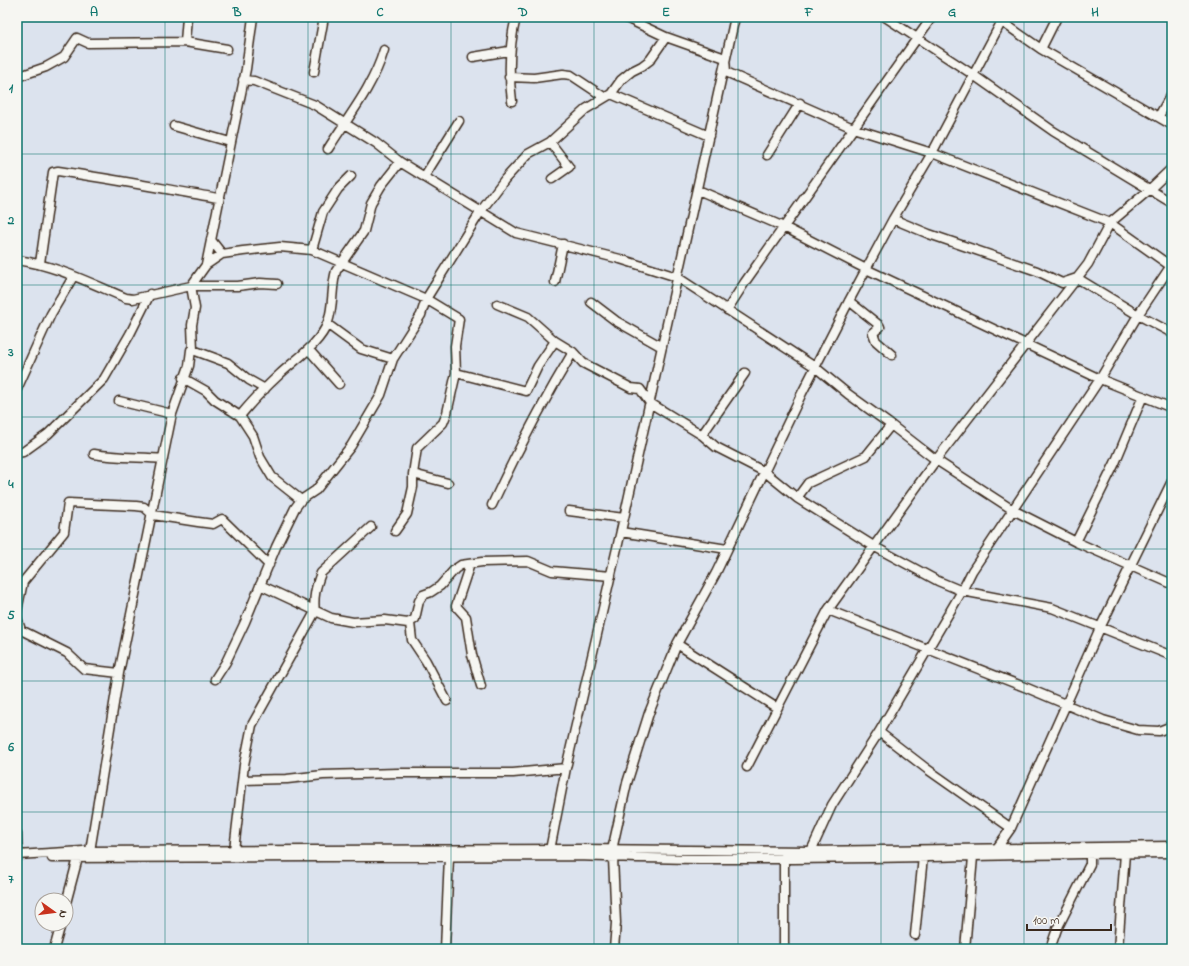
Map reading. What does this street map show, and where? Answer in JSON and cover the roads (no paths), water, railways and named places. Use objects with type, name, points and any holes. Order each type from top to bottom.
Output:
[{"type":"street","points":[[185,42],[187,17]]},
{"type":"street","points":[[206,265],[218,198],[246,69],[253,17]]},
{"type":"street","points":[[314,72],[324,17]]},
{"type":"street","points":[[512,101],[508,77],[509,51],[516,17]]},
{"type":"street","points":[[624,17],[666,37],[725,58]]},
{"type":"street","points":[[550,850],[566,768],[698,190],[725,58],[735,17]]},
{"type":"street","points":[[885,17],[916,39],[972,74],[1053,131],[1172,203]]},
{"type":"street","points":[[727,310],[932,17]]},
{"type":"street","points":[[1041,49],[1057,17]]},
{"type":"street","points":[[614,949],[616,923],[613,854],[627,783],[649,713],[677,644],[702,601],[815,366],[866,268],[932,153],[1000,18],[1041,49],[1159,116],[1172,125]]},
{"type":"street","points":[[215,679],[226,662],[295,508],[301,500],[316,490],[352,446],[381,395],[392,359],[422,315],[426,299],[481,211],[505,179],[528,154],[550,142],[586,109],[608,96],[621,80],[650,60],[666,37]]},
{"type":"street","points":[[17,77],[46,67],[64,57],[77,38],[88,43],[185,42],[227,48]]},
{"type":"street","points":[[328,149],[378,69],[384,50]]},
{"type":"street","points":[[473,57],[509,51]]},
{"type":"street","points":[[725,58],[726,72],[800,103],[853,128],[932,153],[1110,223],[1172,265],[1138,315],[1100,379],[972,571],[962,591],[879,732],[832,806],[811,851]]},
{"type":"street","points":[[246,69],[254,81]]},
{"type":"street","points":[[508,77],[534,78],[563,74],[571,75],[608,96],[709,136]]},
{"type":"street","points":[[243,80],[254,81],[315,105],[376,143],[400,162],[516,234],[563,244],[620,259],[677,277],[815,366],[848,394],[936,460],[1013,510],[1131,568],[1172,584]]},
{"type":"street","points":[[1159,116],[1172,93]]},
{"type":"street","points":[[768,155],[800,103]]},
{"type":"street","points":[[424,177],[459,121]]},
{"type":"street","points":[[174,126],[230,142]]},
{"type":"street","points":[[550,142],[569,167],[552,179]]},
{"type":"street","points":[[240,416],[265,389],[309,350],[327,324],[334,300],[334,278],[336,271],[364,231],[371,203],[381,186],[400,162]]},
{"type":"street","points":[[747,767],[828,610],[875,547],[936,460],[1088,264],[1110,223],[1150,190],[1172,168]]},
{"type":"street","points":[[40,263],[53,172],[58,171],[94,178],[126,181],[144,186],[218,198]]},
{"type":"street","points":[[312,250],[323,212],[338,189],[351,176]]},
{"type":"street","points":[[698,190],[784,227],[866,268],[1100,379],[1172,408]]},
{"type":"street","points":[[893,219],[944,240],[1037,271],[1062,283],[1077,278],[1138,315],[1172,333]]},
{"type":"street","points":[[211,240],[222,254]]},
{"type":"street","points":[[555,282],[563,244]]},
{"type":"street","points":[[90,851],[119,673],[153,515],[172,414],[183,378],[189,366],[191,350],[193,350],[192,325],[195,308],[191,286],[206,265],[222,254],[280,247],[312,250],[343,262],[426,299],[459,319],[455,346],[456,372],[443,423],[417,448],[413,474],[414,487],[407,514],[395,531]]},
{"type":"street","points":[[17,260],[40,263],[55,268],[73,277],[126,298],[133,298],[191,286],[238,286],[260,283],[277,284]]},
{"type":"street","points":[[17,389],[51,314],[73,277]]},
{"type":"street","points":[[17,453],[23,452],[48,434],[104,379],[130,334],[150,294]]},
{"type":"street","points":[[849,301],[879,325],[880,327],[873,333],[876,341],[892,355]]},
{"type":"street","points":[[591,302],[616,321],[662,347]]},
{"type":"street","points":[[497,304],[528,317],[555,341],[573,352],[583,363],[607,377],[631,388],[640,388],[650,403],[702,435],[716,447],[765,472],[797,498],[875,547],[938,581],[962,591],[1052,608],[1074,615],[1100,628],[1172,656]]},
{"type":"street","points":[[327,324],[362,349],[392,359]]},
{"type":"street","points":[[456,372],[526,391],[538,366],[555,341]]},
{"type":"street","points":[[193,350],[228,363],[249,380],[265,389]]},
{"type":"street","points":[[309,350],[340,384]]},
{"type":"street","points":[[492,505],[526,435],[573,352]]},
{"type":"street","points":[[17,367],[26,370]]},
{"type":"street","points":[[702,435],[745,373]]},
{"type":"street","points":[[183,378],[206,391],[215,400],[240,416],[252,436],[260,457],[272,477],[301,500]]},
{"type":"street","points":[[1076,542],[1115,463],[1143,396]]},
{"type":"street","points":[[118,401],[172,414]]},
{"type":"street","points":[[797,498],[808,483],[866,456],[891,425]]},
{"type":"street","points":[[94,454],[122,458],[136,456],[163,459]]},
{"type":"street","points":[[413,474],[448,483]]},
{"type":"street","points":[[997,848],[1008,832],[1100,628],[1131,568],[1172,481]]},
{"type":"street","points":[[17,611],[23,582],[64,532],[68,503],[144,507],[153,515],[213,524],[222,519],[269,565]]},
{"type":"street","points":[[569,511],[624,518]]},
{"type":"street","points":[[234,850],[244,765],[252,725],[315,612],[314,599],[321,573],[371,527]]},
{"type":"street","points":[[621,532],[727,549]]},
{"type":"street","points":[[260,585],[315,612],[331,618],[353,622],[385,620],[410,623],[415,619],[419,601],[423,595],[440,586],[454,568],[470,564],[528,561],[552,570],[611,576]]},
{"type":"street","points":[[470,564],[456,606],[466,617],[472,655],[481,686]]},
{"type":"street","points":[[828,610],[1103,720],[1138,730],[1158,731],[1172,726]]},
{"type":"street","points":[[17,618],[21,630],[68,653],[84,669],[119,673]]},
{"type":"street","points":[[410,623],[412,640],[426,661],[447,701]]},
{"type":"street","points":[[677,644],[777,708]]},
{"type":"street","points":[[879,732],[1008,832],[1013,848]]},
{"type":"street","points":[[243,780],[287,779],[323,775],[398,773],[513,773],[566,768]]},
{"type":"street","points":[[17,834],[17,856]]},
{"type":"street","points":[[647,855],[1172,846]]},
{"type":"street","points":[[17,856],[78,858],[234,850],[550,850],[613,854],[784,858],[1172,853]]},
{"type":"street","points":[[17,856],[90,851],[139,855],[448,858],[613,854]]},
{"type":"street","points":[[1118,949],[1125,853]]},
{"type":"street","points":[[1050,949],[1057,929],[1090,864],[1090,854]]},
{"type":"street","points":[[965,949],[973,856]]},
{"type":"street","points":[[915,935],[923,857]]},
{"type":"street","points":[[69,892],[78,858]]},
{"type":"street","points":[[445,949],[448,858]]},
{"type":"street","points":[[784,858],[784,949]]},
{"type":"street","points":[[54,949],[59,932]]}]
